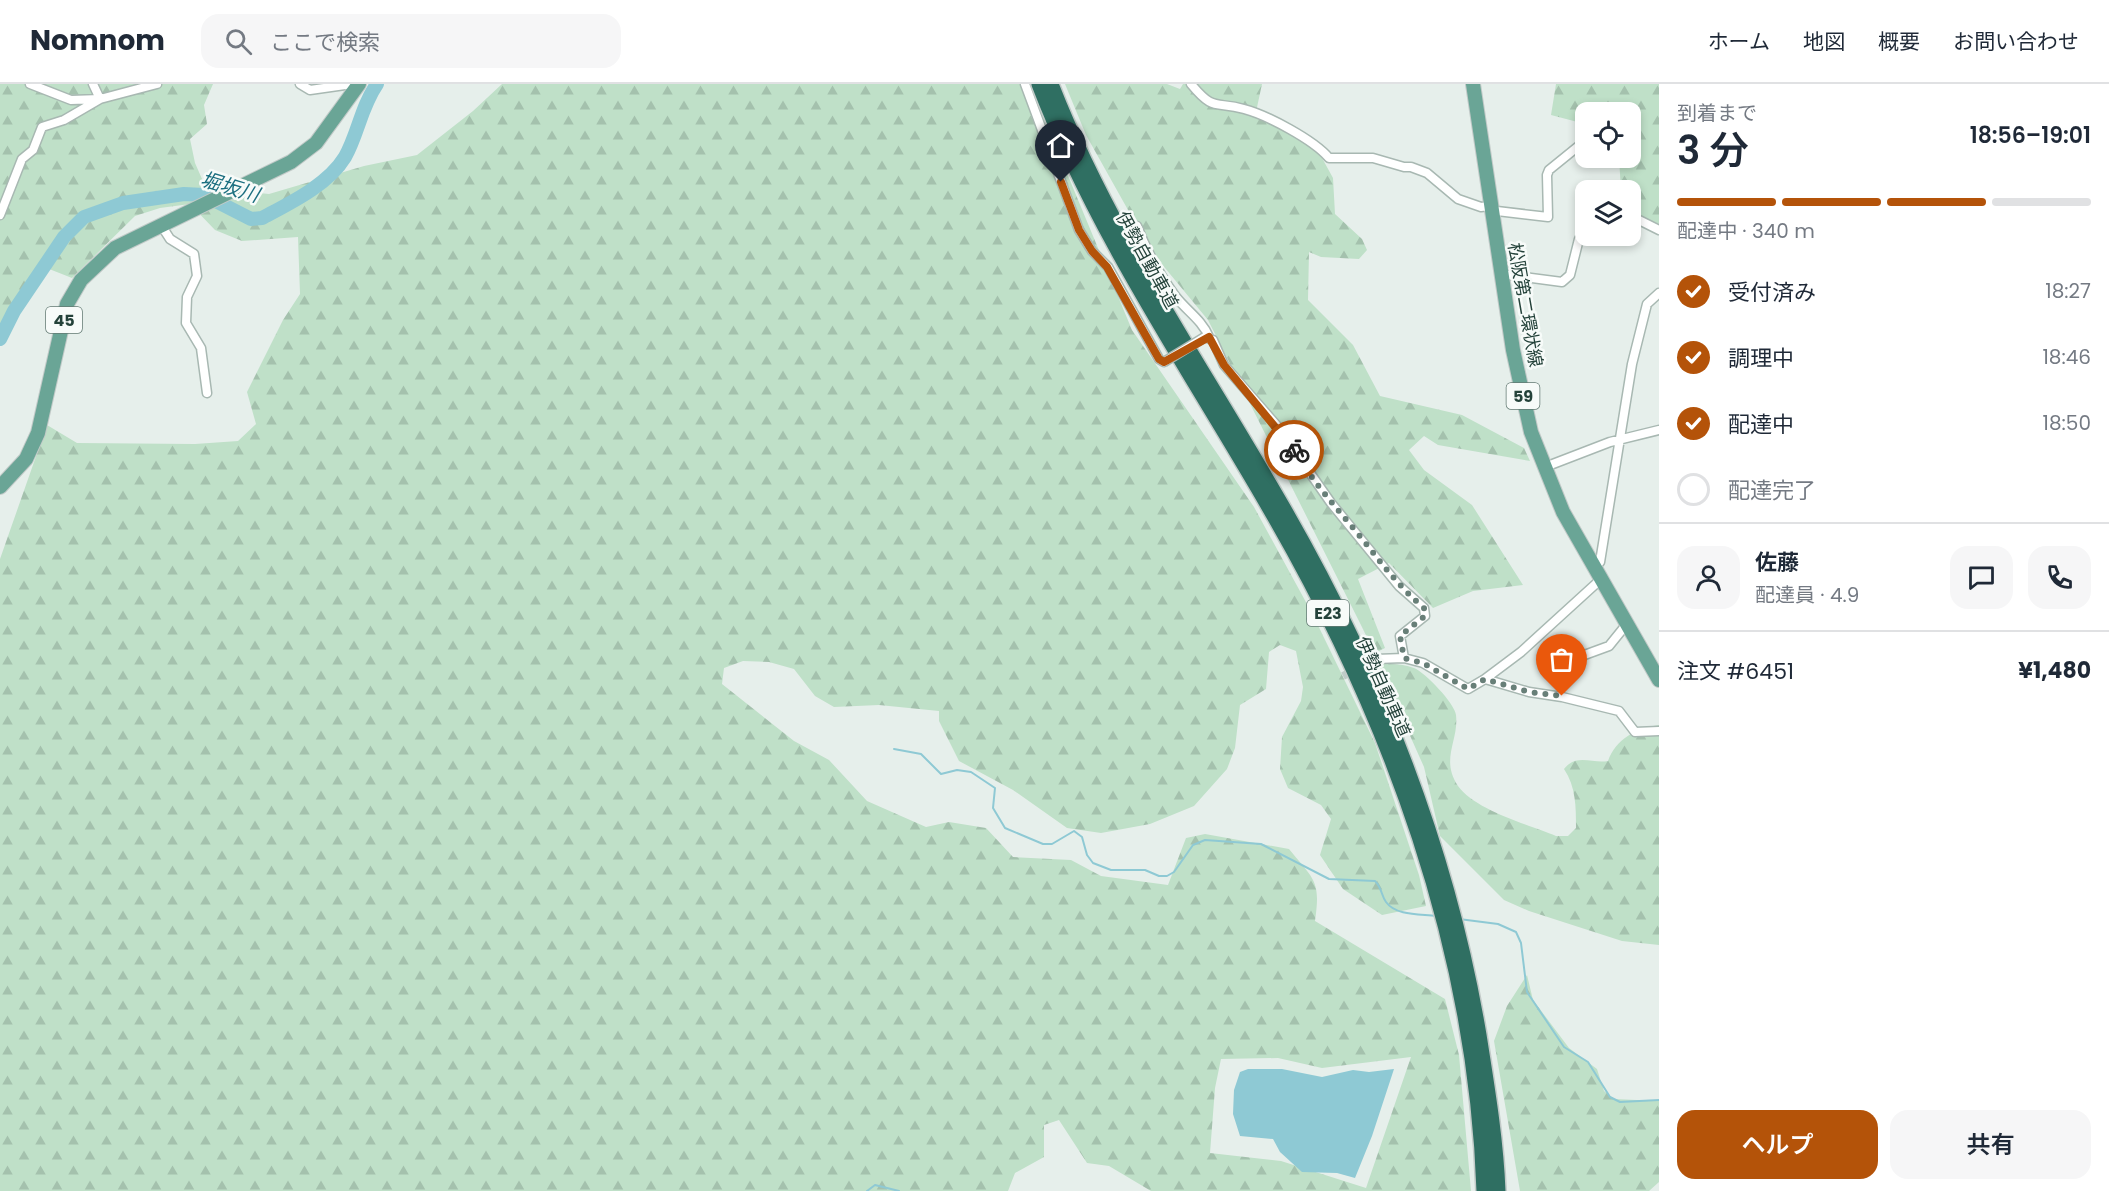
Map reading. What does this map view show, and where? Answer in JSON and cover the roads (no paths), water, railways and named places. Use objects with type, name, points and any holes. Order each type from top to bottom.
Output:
[{"type":"highway","name":"伊勢自動車道","points":[[1039,84],[1085,187],[1118,250],[1271,510],[1327,612],[1390,751],[1431,872],[1447,932],[1479,1116],[1484,1191]]},
{"type":"highway","name":"伊勢自動車道","points":[[1052,84],[1087,164],[1129,245],[1313,561],[1368,668],[1401,747],[1442,868],[1470,984],[1491,1118],[1497,1191]]},
{"type":"main road","name":"45","points":[[0,487],[26,459],[38,433],[67,304],[81,280],[115,248],[291,162],[316,143],[359,84]]},
{"type":"main road","name":"松阪第二環状線","points":[[1473,84],[1513,350],[1531,432],[1563,512],[1596,574],[1659,680]]},
{"type":"street","points":[[30,84],[71,100],[100,99],[157,84]]},
{"type":"street","points":[[93,84],[100,99]]},
{"type":"street","points":[[300,84],[310,90],[352,84]]},
{"type":"street","points":[[1025,84],[1079,230],[1092,251],[1107,267],[1159,359],[1164,362],[1207,337]]},
{"type":"street","points":[[1191,84],[1201,96],[1217,107],[1245,109],[1308,138],[1329,158],[1373,158],[1411,167],[1427,173],[1458,199],[1480,207],[1490,206],[1497,211],[1548,217],[1547,175],[1549,170],[1575,149]]},
{"type":"street","points":[[0,215],[22,159],[33,150],[42,127],[64,120],[100,99]]},
{"type":"street","points":[[1641,221],[1659,230]]},
{"type":"street","points":[[161,225],[170,239],[194,254],[197,276],[187,297],[186,323],[201,348],[207,393]]},
{"type":"street","points":[[1137,226],[1156,267],[1187,310],[1202,322],[1207,337],[1224,365],[1278,427],[1321,490],[1399,586],[1424,608],[1425,616],[1400,636],[1404,658]]},
{"type":"street","points":[[1501,274],[1562,282],[1570,275],[1577,246]]},
{"type":"street","points":[[1376,659],[1404,658],[1423,663],[1468,689],[1521,652],[1596,574],[1621,441],[1632,364],[1647,304],[1659,293]]},
{"type":"street","points":[[1545,467],[1610,442],[1659,430]]},
{"type":"street","points":[[1568,661],[1609,646],[1626,625]]},
{"type":"street","points":[[1485,679],[1529,692],[1562,696],[1618,711],[1635,732],[1659,731]]},
{"type":"water","points":[[1248,1069],[1282,1069],[1322,1077],[1353,1070],[1369,1072],[1394,1069],[1372,1136],[1355,1178],[1337,1173],[1302,1172],[1280,1152],[1273,1139],[1240,1136],[1233,1114],[1234,1090],[1240,1072]]},
{"type":"waterway","name":"堀坂川","points":[[0,339],[14,311],[64,237],[84,217],[123,203],[184,194],[204,195],[251,219],[262,218],[319,185],[338,167],[345,157],[367,102],[377,84]]},
{"type":"waterway","points":[[894,749],[921,754],[941,774],[957,770],[971,772],[995,788],[993,808],[1005,828],[1043,844],[1052,844],[1074,831],[1082,837],[1087,855],[1093,863],[1111,870],[1145,870],[1159,876],[1167,876],[1174,872],[1193,845],[1205,840],[1261,844],[1329,879],[1375,881],[1386,902],[1396,910],[1409,914],[1436,916]]},
{"type":"waterway","points":[[1459,919],[1498,924],[1516,932],[1521,943],[1527,992],[1564,1047],[1588,1062],[1610,1097],[1620,1102],[1659,1100]]},
{"type":"waterway","points":[[867,1191],[875,1185],[899,1191]]},
{"type":"tunnel","points":[[1343,676],[1376,659]]}]
